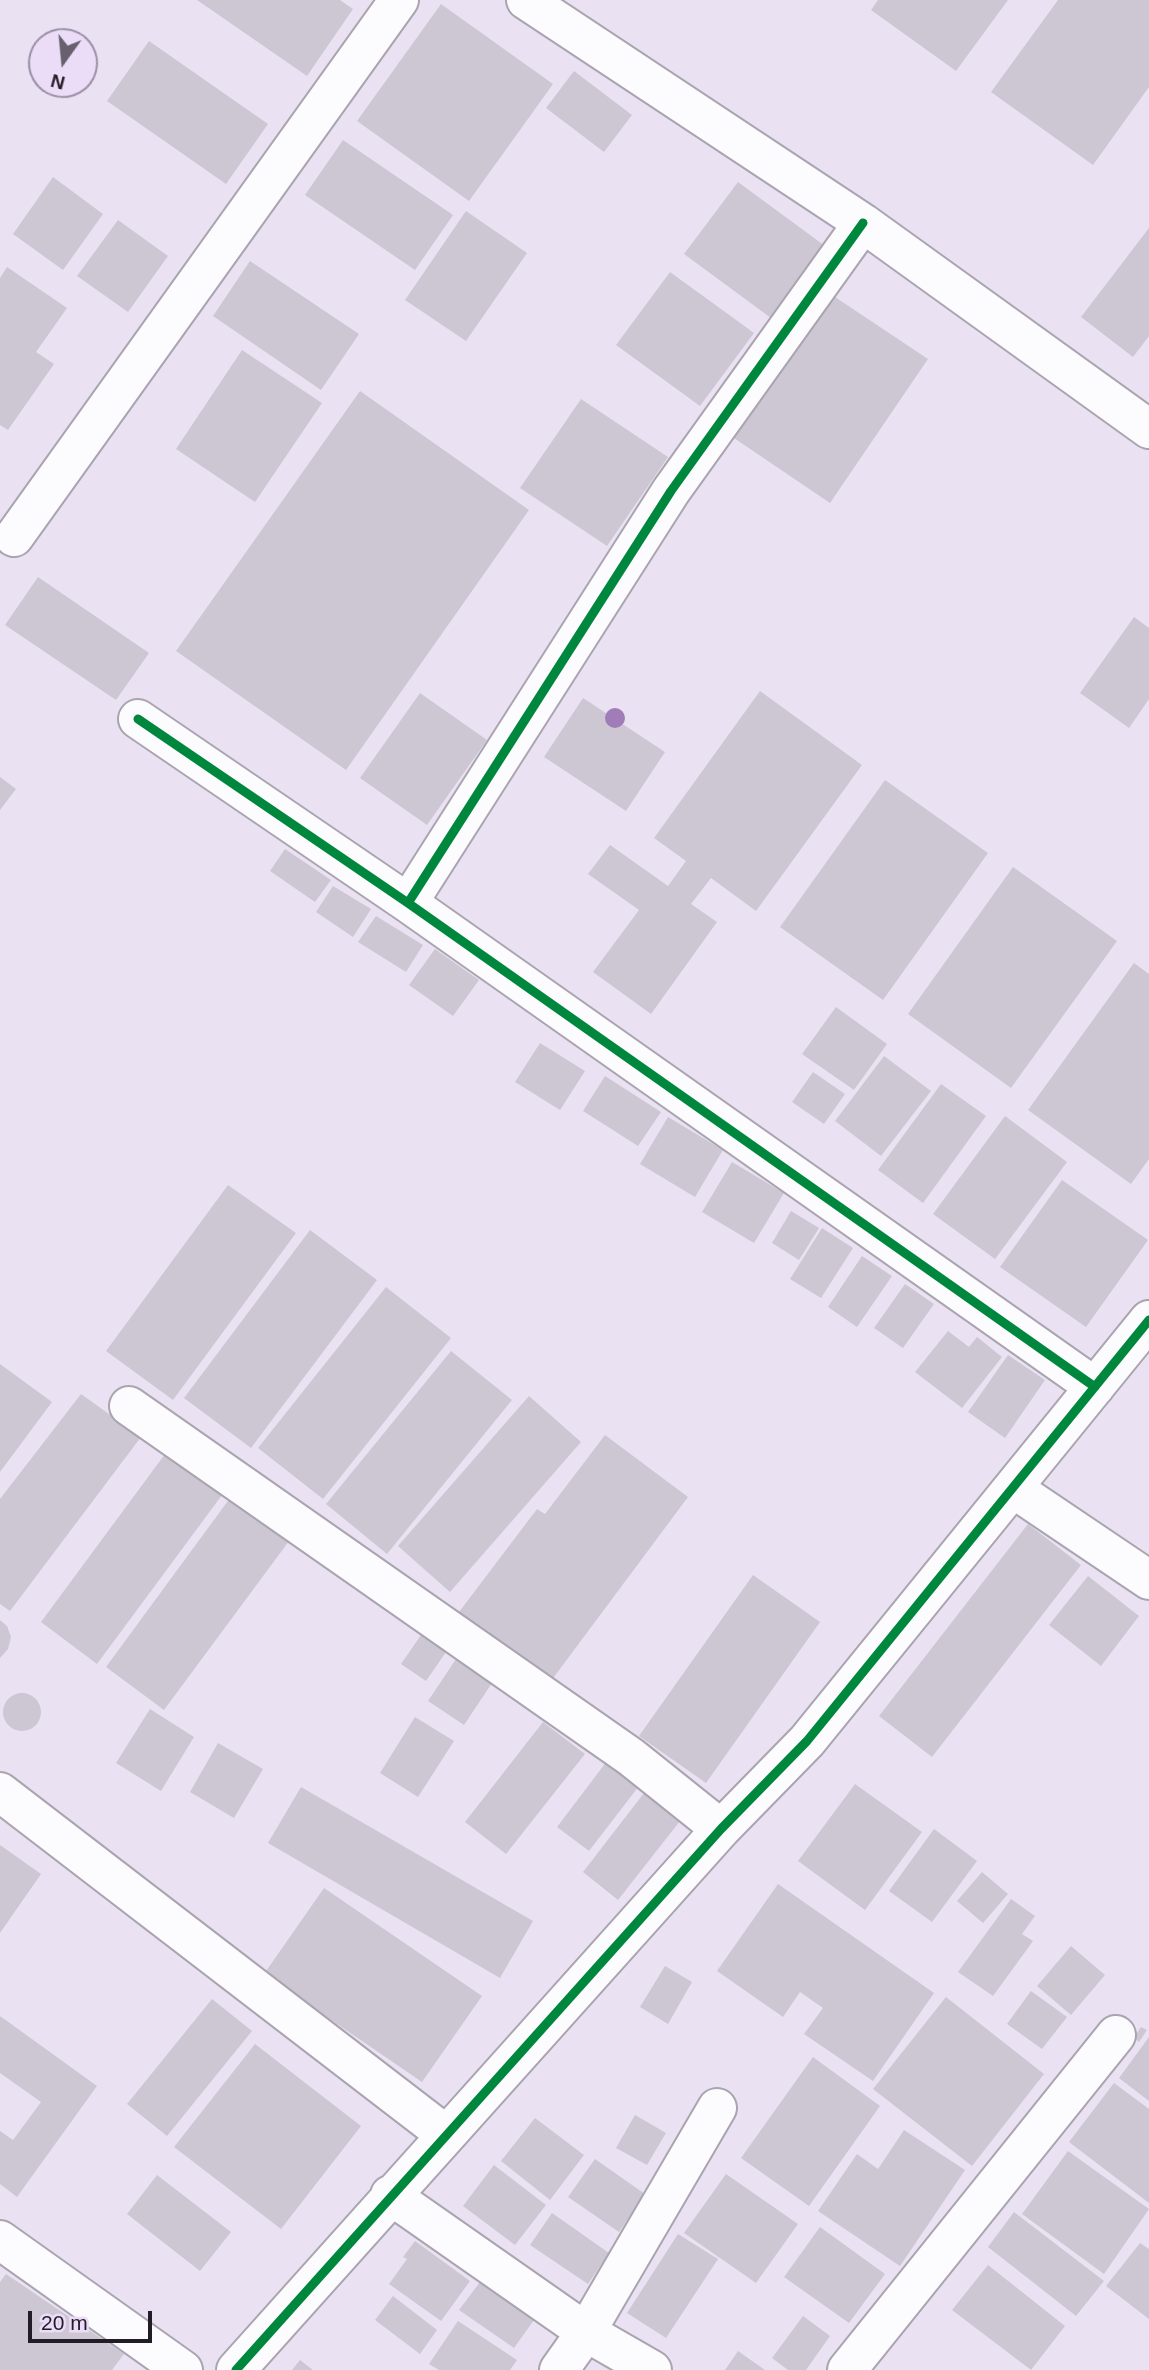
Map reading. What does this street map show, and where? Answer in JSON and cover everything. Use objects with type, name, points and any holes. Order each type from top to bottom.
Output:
[{"type":"street","points":[[14,537],[399,0]]},
{"type":"street","points":[[526,0],[863,223],[1149,429]]},
{"type":"street","points":[[408,903],[671,491],[863,223]]},
{"type":"street","points":[[138,719],[408,903],[1095,1387]]},
{"type":"street","points":[[236,2370],[720,1829],[807,1741],[1149,1320]]},
{"type":"street","points":[[129,1406],[631,1757],[720,1829]]},
{"type":"street","points":[[1014,1489],[1149,1580]]},
{"type":"street","points":[[0,1792],[445,2134]]},
{"type":"street","points":[[847,2370],[1116,2035]]},
{"type":"street","points":[[559,2370],[586,2332],[717,2108]]},
{"type":"street","points":[[390,2195],[586,2332],[652,2370]]},
{"type":"street","points":[[0,2240],[183,2370]]},
{"type":"building","points":[[197,0],[340,0],[353,9],[307,76]]},
{"type":"building","points":[[878,0],[1008,0],[956,71],[871,10]]},
{"type":"building","points":[[1058,0],[1149,0],[1149,87],[1093,165],[991,92]]},
{"type":"building","points":[[441,4],[553,84],[469,201],[357,121]]},
{"type":"building","points":[[149,41],[268,124],[226,184],[107,101]]},
{"type":"building","points":[[574,71],[632,115],[604,152],[546,108]]},
{"type":"building","points":[[343,140],[453,215],[415,270],[305,195]]},
{"type":"building","points":[[53,177],[103,214],[63,270],[13,234]]},
{"type":"building","points":[[738,182],[825,246],[771,318],[684,254]]},
{"type":"building","points":[[466,211],[527,253],[466,341],[405,300]]},
{"type":"building","points":[[118,220],[168,256],[128,312],[77,276]]},
{"type":"building","points":[[1149,228],[1149,336],[1133,357],[1081,317]]},
{"type":"building","points":[[250,261],[359,334],[321,390],[213,316]]},
{"type":"building","points":[[7,267],[67,308],[36,352],[54,364],[8,430],[0,425],[0,278]]},
{"type":"building","points":[[670,272],[754,333],[700,406],[616,345]]},
{"type":"building","points":[[826,291],[928,359],[830,503],[728,434]]},
{"type":"building","points":[[242,350],[322,403],[255,502],[176,449]]},
{"type":"building","points":[[360,391],[529,510],[346,770],[176,651]]},
{"type":"building","points":[[581,399],[668,457],[607,546],[520,488]]},
{"type":"building","points":[[38,577],[149,653],[116,700],[5,625]]},
{"type":"building","points":[[1134,617],[1149,628],[1149,699],[1129,728],[1080,693]]},
{"type":"building","points":[[760,691],[862,765],[756,911],[711,878],[691,904],[717,922],[651,1014],[593,972],[639,910],[588,874],[610,845],[668,886],[686,861],[654,838]]},
{"type":"building","points":[[420,693],[487,740],[427,825],[360,778]]},
{"type":"building","points":[[583,698],[665,752],[626,811],[544,757]]},
{"type":"building","points":[[0,777],[16,789],[0,810]]},
{"type":"building","points":[[885,780],[988,853],[883,1000],[780,927]]},
{"type":"building","points":[[285,849],[331,880],[315,902],[270,871]]},
{"type":"building","points":[[1013,867],[1117,941],[1011,1088],[908,1014]]},
{"type":"building","points":[[333,886],[371,909],[353,937],[316,912]]},
{"type":"building","points":[[376,916],[423,945],[406,972],[358,942]]},
{"type":"building","points":[[435,949],[479,980],[453,1016],[409,985]]},
{"type":"building","points":[[1134,963],[1149,974],[1149,1159],[1131,1184],[1028,1110]]},
{"type":"building","points":[[836,1007],[887,1044],[854,1090],[802,1054]]},
{"type":"building","points":[[540,1043],[585,1071],[560,1110],[515,1082]]},
{"type":"building","points":[[884,1056],[931,1091],[881,1156],[835,1121]]},
{"type":"building","points":[[813,1072],[845,1094],[824,1124],[792,1102]]},
{"type":"building","points":[[605,1076],[661,1112],[638,1146],[583,1111]]},
{"type":"building","points":[[941,1084],[986,1116],[923,1203],[878,1170]]},
{"type":"building","points":[[1005,1116],[1067,1162],[995,1259],[933,1214]]},
{"type":"building","points":[[668,1117],[723,1150],[695,1197],[640,1164]]},
{"type":"building","points":[[732,1162],[784,1193],[754,1243],[702,1212]]},
{"type":"building","points":[[1062,1180],[1148,1240],[1086,1327],[1000,1267]]},
{"type":"building","points":[[228,1185],[296,1233],[173,1400],[106,1351]]},
{"type":"building","points":[[791,1211],[819,1228],[799,1260],[772,1243]]},
{"type":"building","points":[[822,1228],[853,1248],[821,1298],[790,1279]]},
{"type":"building","points":[[310,1230],[377,1280],[251,1448],[184,1398]]},
{"type":"building","points":[[862,1256],[892,1276],[857,1327],[828,1307]]},
{"type":"building","points":[[905,1284],[934,1304],[903,1348],[874,1328]]},
{"type":"building","points":[[386,1287],[451,1338],[323,1499],[258,1448]]},
{"type":"building","points":[[948,1331],[969,1347],[977,1337],[1002,1357],[962,1408],[915,1372]]},
{"type":"building","points":[[451,1351],[512,1400],[387,1554],[326,1504]]},
{"type":"building","points":[[1008,1355],[1045,1380],[1005,1438],[968,1412]]},
{"type":"building","points":[[0,1364],[52,1402],[0,1472]]},
{"type":"building","points":[[81,1394],[141,1437],[10,1611],[0,1604],[0,1499]]},
{"type":"building","points":[[529,1396],[581,1442],[450,1592],[398,1546]]},
{"type":"building","points":[[605,1435],[688,1497],[548,1685],[456,1616],[537,1509],[545,1514]]},
{"type":"building","points":[[168,1450],[225,1491],[97,1664],[41,1622]]},
{"type":"building","points":[[233,1494],[292,1537],[164,1710],[106,1667]]},
{"type":"building","points":[[1028,1524],[1081,1565],[932,1757],[879,1716]]},
{"type":"building","points":[[753,1575],[820,1622],[706,1783],[639,1736]]},
{"type":"building","points":[[1088,1576],[1139,1616],[1101,1666],[1049,1625]]},
{"type":"building","points":[[0,1620],[7,1626],[11,1637],[8,1649],[0,1658]]},
{"type":"building","points":[[430,1622],[455,1639],[426,1681],[401,1664]]},
{"type":"building","points":[[464,1647],[500,1671],[464,1725],[428,1701]]},
{"type":"building","points":[[22,1693],[36,1698],[41,1712],[36,1726],[22,1731],[8,1726],[3,1712],[8,1698]]},
{"type":"building","points":[[150,1709],[194,1737],[161,1791],[116,1763]]},
{"type":"building","points":[[415,1717],[454,1741],[418,1797],[380,1773]]},
{"type":"building","points":[[543,1722],[585,1754],[506,1854],[465,1822]]},
{"type":"building","points":[[218,1743],[263,1769],[234,1818],[190,1792]]},
{"type":"building","points":[[607,1761],[639,1786],[589,1851],[557,1827]]},
{"type":"building","points":[[855,1784],[922,1832],[865,1910],[798,1861]]},
{"type":"building","points":[[301,1787],[533,1921],[500,1978],[268,1843]]},
{"type":"building","points":[[644,1793],[680,1821],[618,1900],[583,1872]]},
{"type":"building","points":[[934,1829],[977,1861],[932,1922],[889,1891]]},
{"type":"building","points":[[0,1845],[41,1874],[0,1933]]},
{"type":"building","points":[[982,1872],[1008,1894],[983,1923],[957,1901]]},
{"type":"building","points":[[778,1884],[934,1993],[873,2081],[804,2034],[823,2008],[800,1992],[783,2017],[717,1971]]},
{"type":"building","points":[[324,1888],[482,1996],[422,2082],[264,1974]]},
{"type":"building","points":[[1011,1899],[1035,1916],[1022,1934],[1033,1941],[993,1996],[958,1972]]},
{"type":"building","points":[[1071,1946],[1105,1975],[1071,2015],[1037,1986]]},
{"type":"building","points":[[665,1966],[692,1982],[668,2024],[640,2007]]},
{"type":"building","points":[[1031,1991],[1067,2017],[1042,2049],[1007,2024]]},
{"type":"building","points":[[946,1997],[1044,2074],[972,2166],[873,2089]]},
{"type":"building","points":[[212,1999],[252,2031],[167,2136],[127,2104]]},
{"type":"building","points":[[0,2016],[97,2086],[17,2197],[0,2184],[0,2131],[13,2140],[41,2102],[0,2073]]},
{"type":"building","points":[[1141,2027],[1147,2030],[1139,2042],[1134,2037]]},
{"type":"building","points":[[1149,2037],[1149,2101],[1119,2078]]},
{"type":"building","points":[[255,2044],[361,2126],[281,2229],[174,2147]]},
{"type":"building","points":[[813,2057],[880,2106],[809,2206],[741,2158]]},
{"type":"building","points":[[1114,2083],[1149,2109],[1149,2203],[1069,2142]]},
{"type":"building","points":[[635,2115],[666,2133],[647,2165],[616,2148]]},
{"type":"building","points":[[535,2118],[584,2155],[550,2200],[501,2161]]},
{"type":"building","points":[[904,2130],[965,2170],[900,2266],[818,2211],[857,2154],[878,2169]]},
{"type":"building","points":[[1068,2151],[1149,2209],[1104,2274],[1022,2214]]},
{"type":"building","points":[[595,2159],[645,2194],[619,2232],[568,2197]]},
{"type":"building","points":[[494,2165],[546,2205],[515,2245],[463,2206]]},
{"type":"building","points":[[726,2174],[798,2224],[756,2283],[684,2233]]},
{"type":"building","points":[[157,2175],[231,2232],[200,2271],[127,2214]]},
{"type":"building","points":[[1014,2212],[1104,2281],[1076,2316],[988,2247]]},
{"type":"building","points":[[552,2213],[609,2253],[588,2284],[530,2245]]},
{"type":"building","points":[[820,2227],[885,2274],[849,2323],[784,2277]]},
{"type":"building","points":[[678,2234],[718,2259],[666,2338],[627,2313]]},
{"type":"building","points":[[415,2241],[470,2281],[441,2321],[389,2284],[407,2259],[403,2257]]},
{"type":"building","points":[[1140,2243],[1149,2249],[1149,2319],[1106,2286]]},
{"type":"building","points":[[988,2265],[1065,2326],[1031,2370],[952,2310]]},
{"type":"building","points":[[6,2274],[124,2354],[112,2370],[0,2370],[0,2282]]},
{"type":"building","points":[[480,2282],[534,2320],[514,2348],[459,2310]]},
{"type":"building","points":[[393,2296],[437,2330],[420,2354],[375,2320]]},
{"type":"building","points":[[803,2316],[830,2336],[806,2370],[788,2370],[772,2358]]},
{"type":"building","points":[[458,2321],[517,2360],[510,2370],[439,2370],[429,2364]]},
{"type":"building","points":[[738,2351],[765,2370],[725,2370]]},
{"type":"building","points":[[300,2360],[313,2370],[292,2370]]},
{"type":"cycle path","points":[[408,903],[671,491],[863,223]]},
{"type":"cycle path","points":[[138,719],[408,903],[1095,1387]]},
{"type":"cycle path","points":[[236,2370],[721,1829],[807,1741],[1149,1320]]}]
